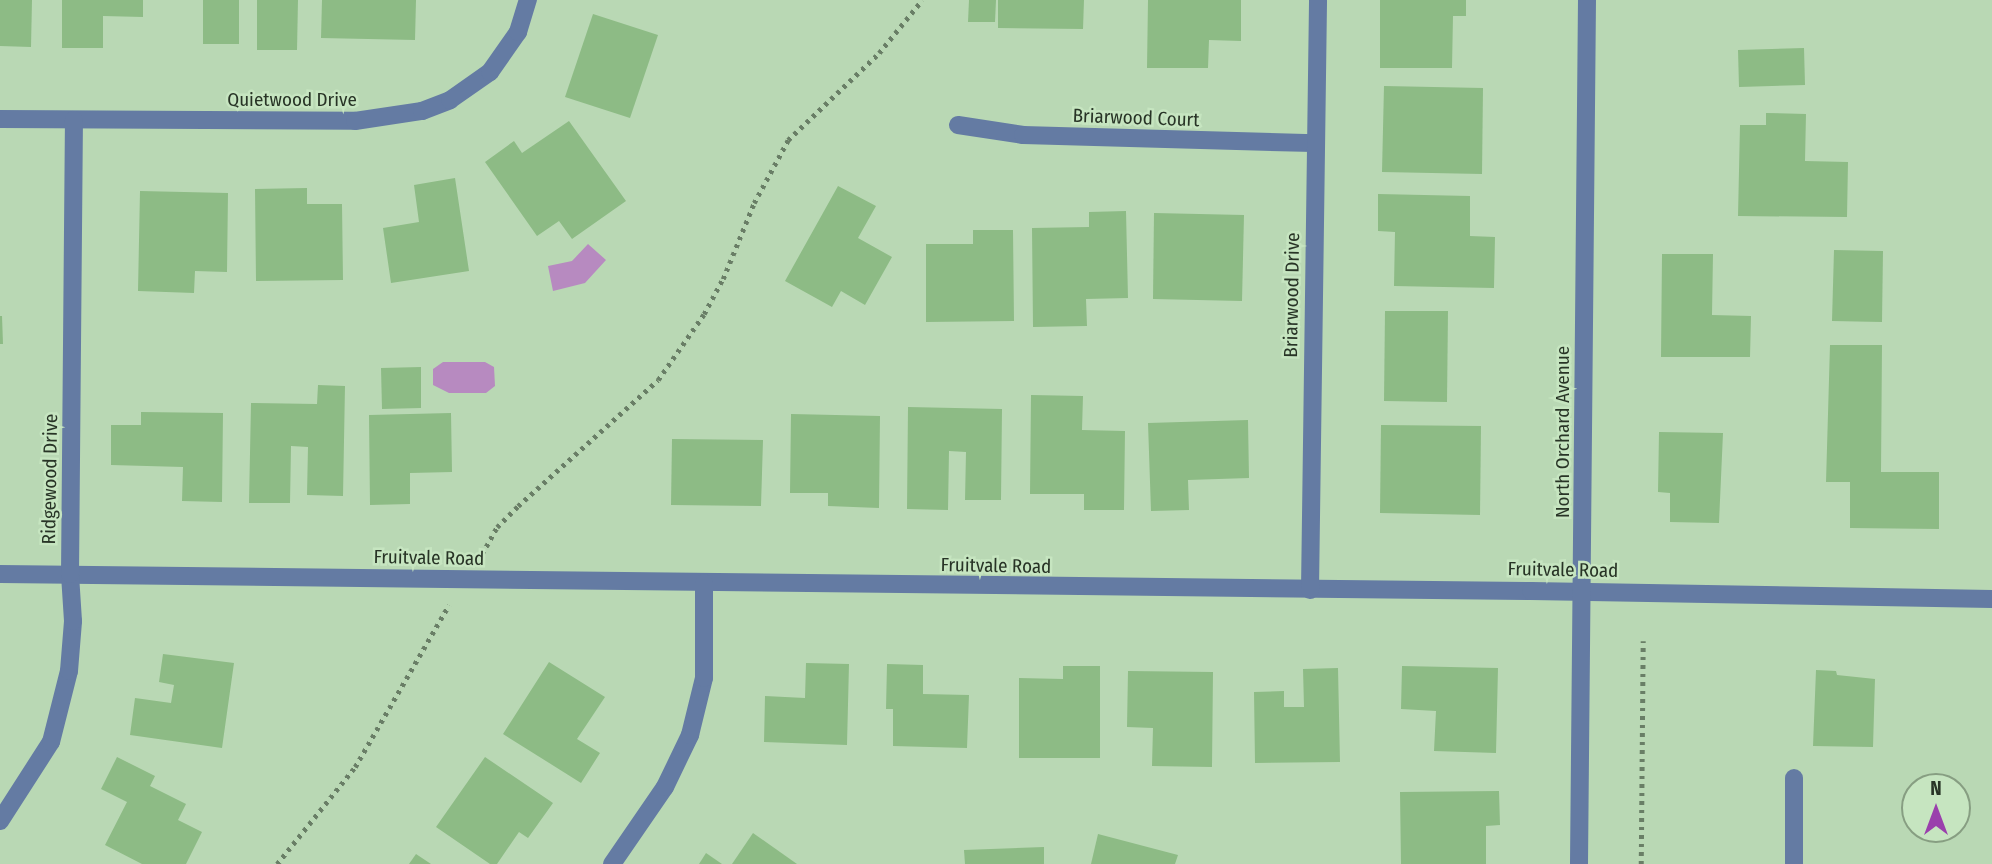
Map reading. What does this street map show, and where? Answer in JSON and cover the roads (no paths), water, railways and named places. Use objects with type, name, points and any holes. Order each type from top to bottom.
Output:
[{"type":"street","name":"Quietwood Drive","points":[[0,119],[387,119],[422,111],[450,100],[490,72],[518,32],[528,0]]},
{"type":"street","name":"Briarwood Drive","points":[[1310,590],[1318,0]]},
{"type":"street","name":"North Orchard Avenue","points":[[1579,864],[1587,0]]},
{"type":"street","name":"Ridgewood Drive","points":[[0,821],[51,742],[69,671],[73,621],[70,574],[74,120]]},
{"type":"street","name":"Briarwood Court","points":[[958,125],[1023,135],[1314,143]]},
{"type":"street","name":"Fruitvale Road","points":[[0,574],[1992,599]]},
{"type":"street","points":[[612,864],[665,787],[690,735],[704,678],[704,583]]},
{"type":"street","points":[[1794,778],[1794,864]]}]
